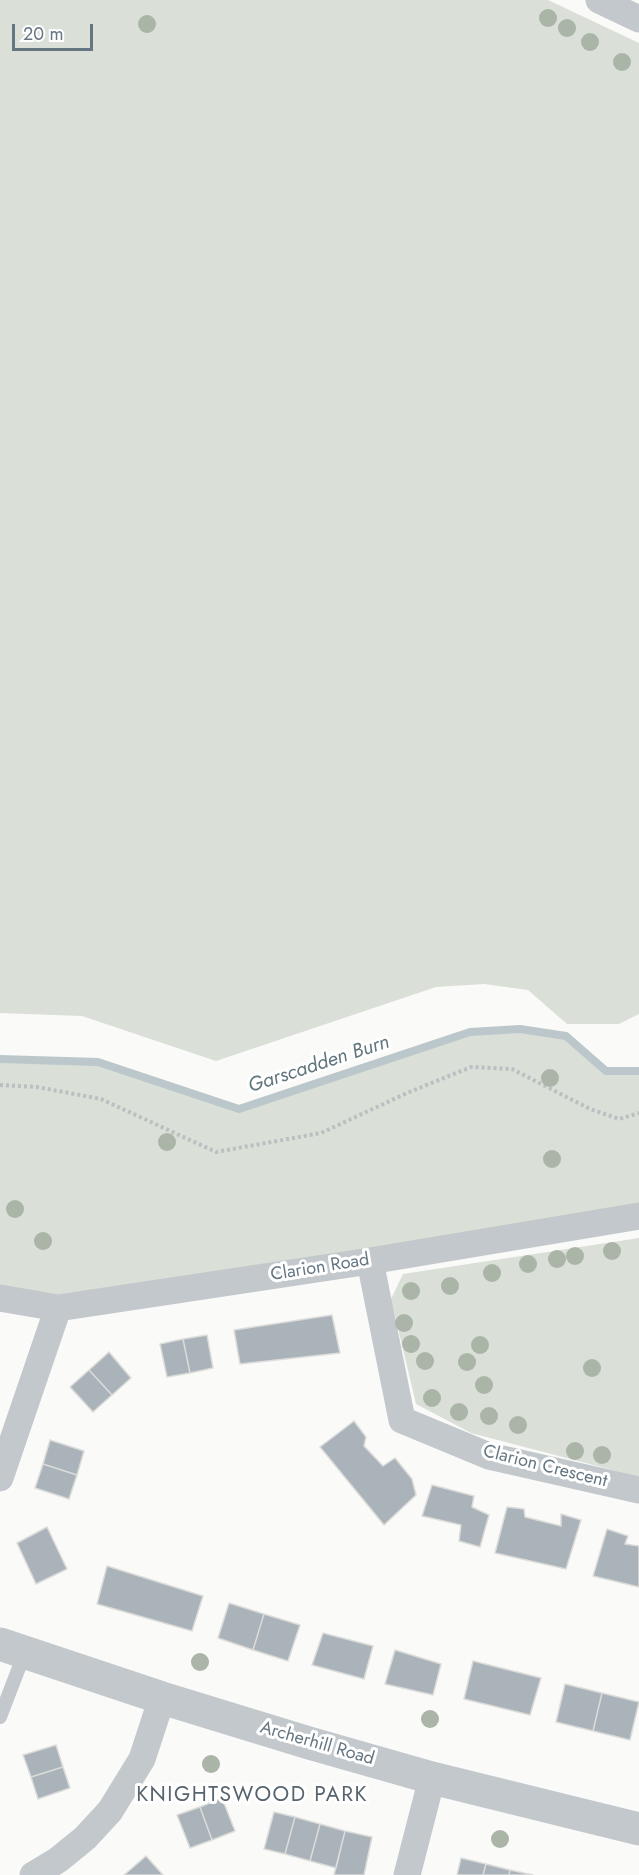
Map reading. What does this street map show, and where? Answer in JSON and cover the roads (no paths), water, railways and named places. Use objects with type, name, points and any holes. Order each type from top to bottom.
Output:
[{"type":"street","points":[[599,0],[639,18]]},
{"type":"street","name":"Clarion Road","points":[[0,1298],[58,1308],[370,1261],[639,1216]]},
{"type":"street","name":"Clarion Crescent","points":[[370,1261],[402,1420],[489,1456],[639,1490]]},
{"type":"street","points":[[0,1478],[58,1308]]},
{"type":"street","name":"Archerhill Road","points":[[12,1648],[162,1698],[432,1778],[639,1829]]},
{"type":"street","points":[[33,1875],[85,1838],[110,1811],[142,1760],[162,1698]]},
{"type":"street","points":[[407,1875],[432,1778]]},
{"type":"lane","points":[[0,1717],[12,1648]]},
{"type":"waterway","name":"Garscadden Burn","points":[[0,1059],[98,1062],[239,1109],[470,1032],[520,1029],[566,1036],[606,1071],[639,1071]]},
{"type":"district","name":"KNIGHTSWOOD PARK","points":[[252,1796]]}]
